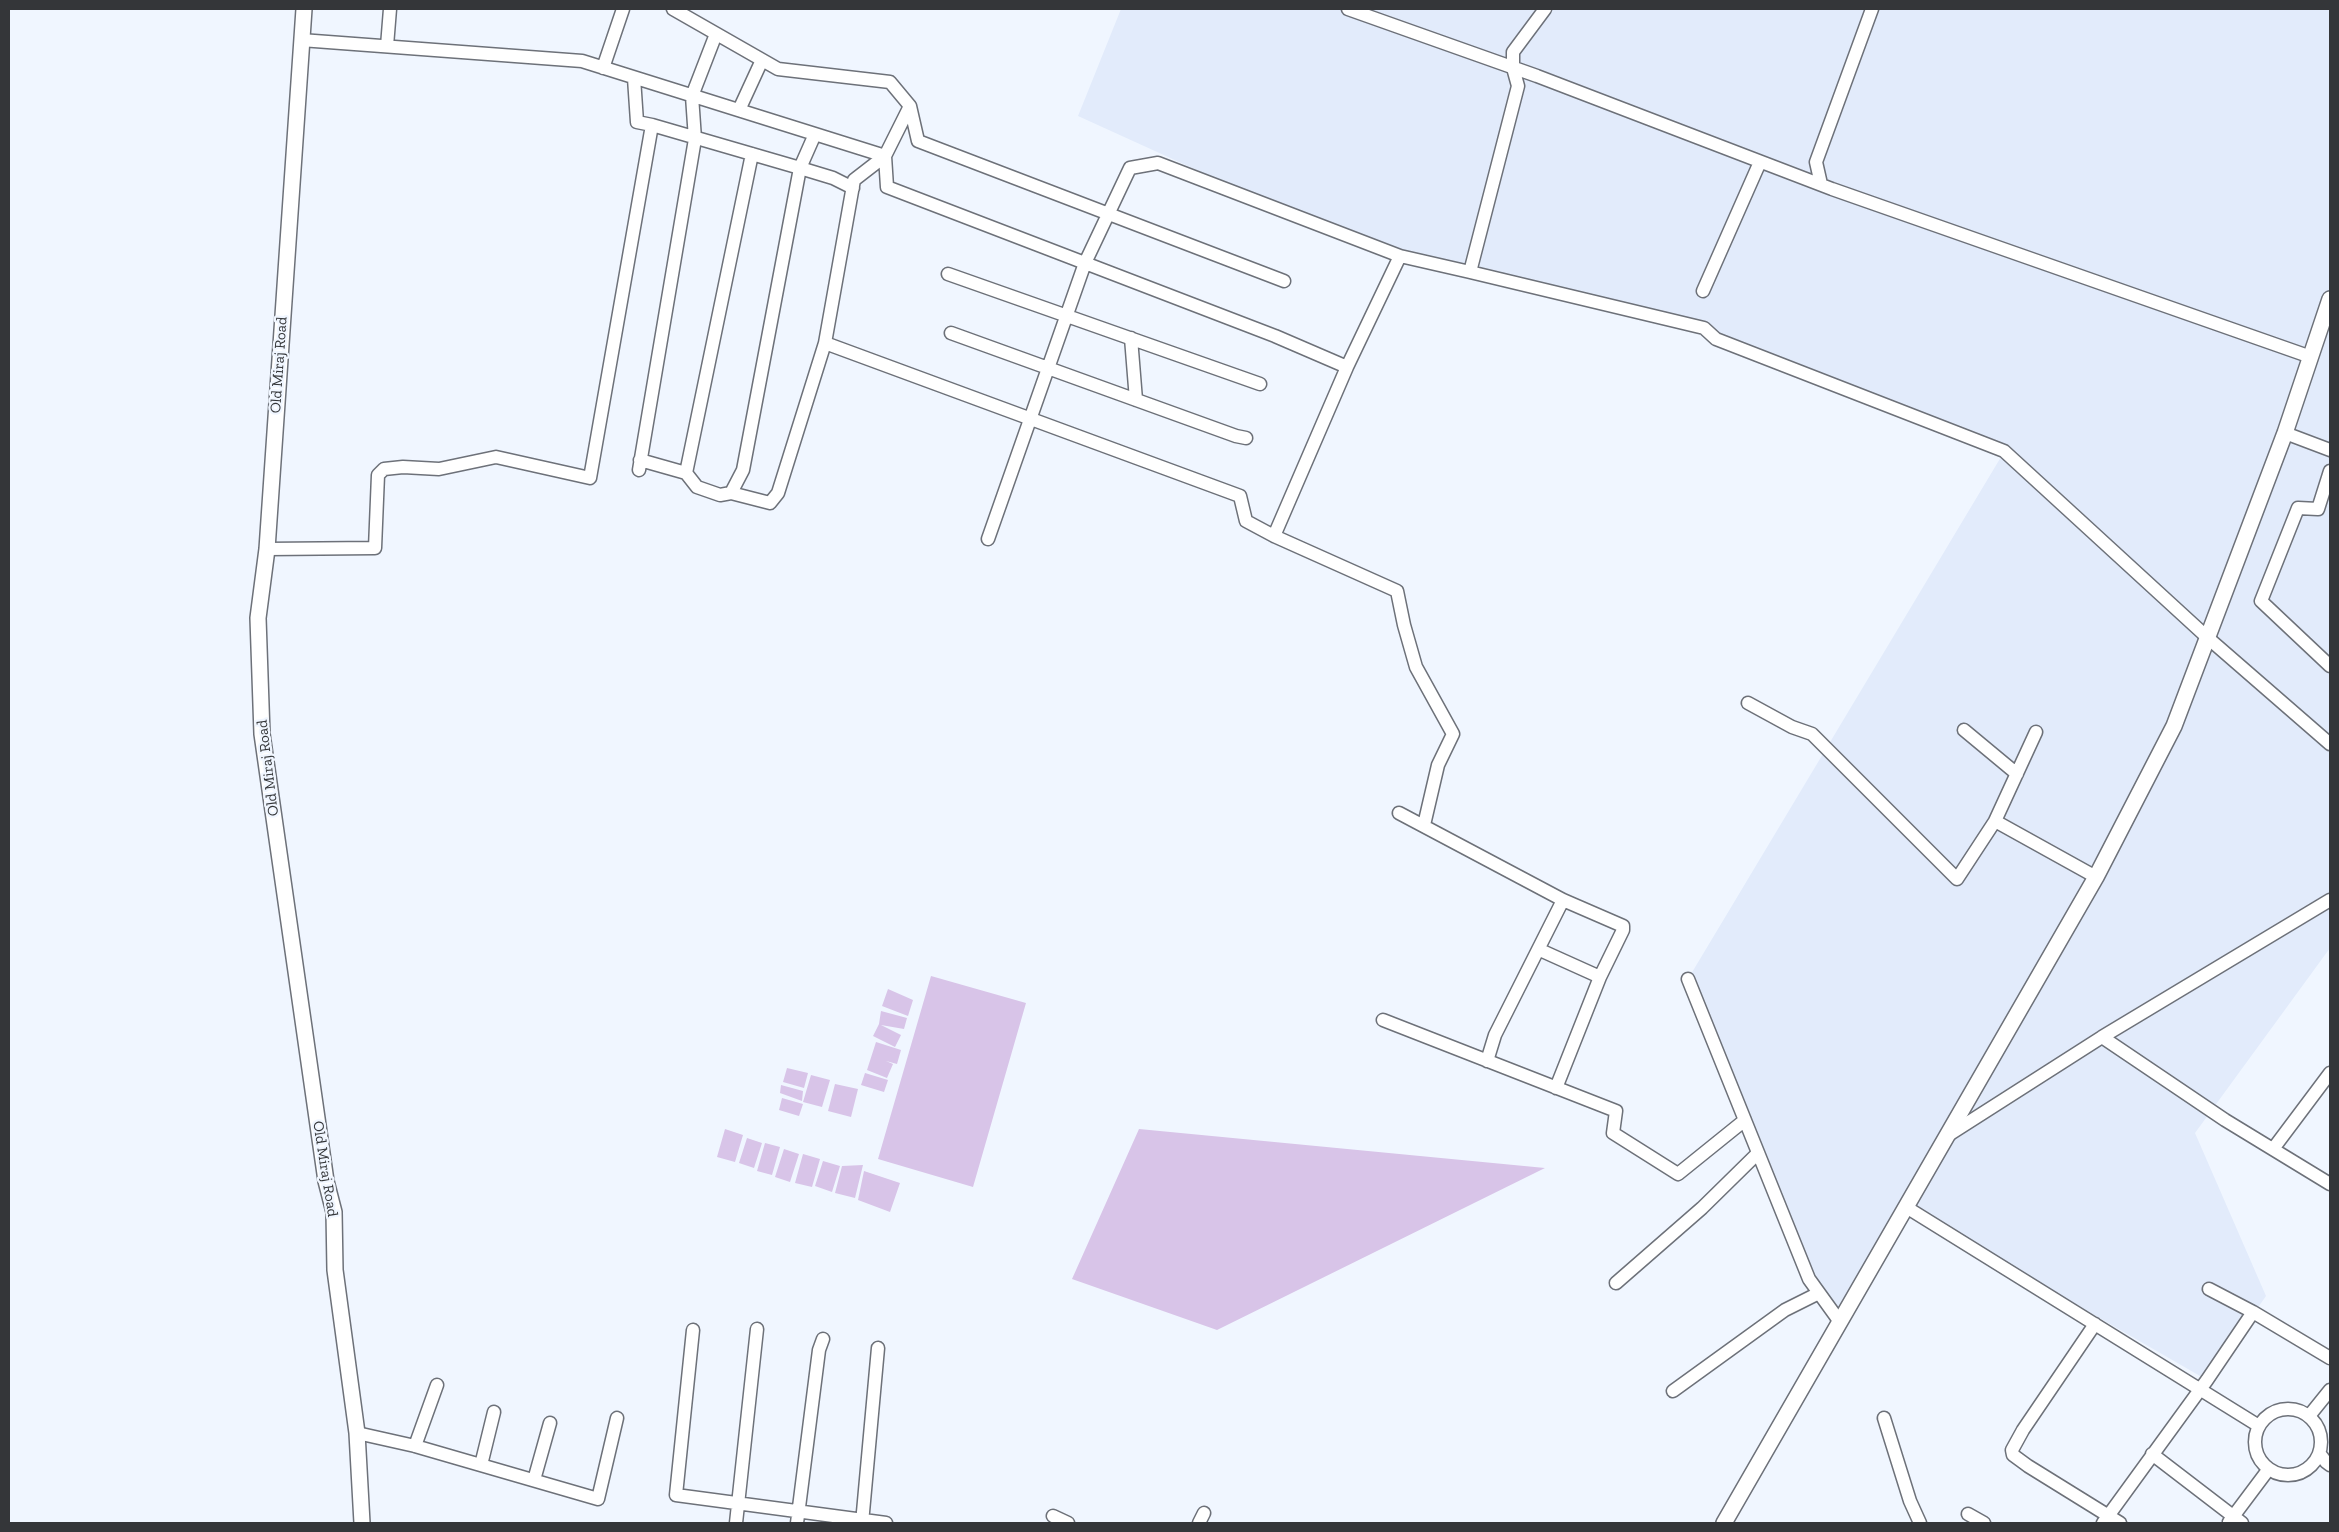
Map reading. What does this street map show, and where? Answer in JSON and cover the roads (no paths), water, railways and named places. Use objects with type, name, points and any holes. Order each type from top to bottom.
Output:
[{"type":"main road","name":"Old Miraj Road","points":[[304,9],[267,549],[258,618],[262,734],[326,1181],[334,1212],[335,1270],[357,1433],[362,1523]]},
{"type":"main road","points":[[1724,1523],[2096,877],[2174,726],[2285,433],[2330,299]]},
{"type":"street","points":[[387,46],[390,9]]},
{"type":"street","points":[[603,68],[623,9]]},
{"type":"street","points":[[673,9],[778,69],[890,82],[910,106],[918,140],[1284,281]]},
{"type":"street","points":[[1348,9],[1537,76],[1760,162],[2311,357]]},
{"type":"street","points":[[1470,272],[1518,86],[1513,68],[1512,52],[1545,9]]},
{"type":"street","points":[[1821,184],[1816,162],[1872,9]]},
{"type":"street","points":[[716,34],[692,96],[695,139],[640,465],[686,473],[697,487],[720,495],[730,492],[770,503],[778,493],[825,343],[854,180],[885,156],[910,106]]},
{"type":"street","points":[[301,40],[582,62],[885,156]]},
{"type":"street","points":[[739,110],[762,60]]},
{"type":"street","points":[[634,78],[637,122],[833,178],[853,188]]},
{"type":"street","points":[[267,549],[375,548],[378,475],[384,469],[404,467],[439,469],[496,456],[590,478],[652,125]]},
{"type":"street","points":[[730,492],[743,470],[800,168],[814,134]]},
{"type":"street","points":[[686,473],[752,154]]},
{"type":"street","points":[[885,156],[888,187],[1275,336],[1348,367]]},
{"type":"street","points":[[1703,291],[1760,162]]},
{"type":"street","points":[[988,539],[1085,263],[1130,168],[1158,163],[1400,256],[1704,328],[1716,339],[2004,451],[2208,638],[2330,744]]},
{"type":"street","points":[[1274,536],[1348,367],[1400,256]]},
{"type":"street","points":[[948,274],[1260,384]]},
{"type":"street","points":[[951,333],[1246,438]]},
{"type":"street","points":[[1131,338],[1136,400]]},
{"type":"street","points":[[825,343],[1240,496],[1246,521],[1274,536],[1398,590],[1404,625],[1416,667],[1453,734],[1438,765],[1424,825]]},
{"type":"street","points":[[2285,433],[2330,450]]},
{"type":"street","points":[[2330,470],[2318,509],[2298,508],[2261,601],[2330,666]]},
{"type":"street","points":[[1748,703],[1792,727],[1812,734],[1957,878],[1995,821],[2036,732]]},
{"type":"street","points":[[1964,730],[2017,774]]},
{"type":"street","points":[[1399,813],[1563,900],[1623,926],[1623,930],[1600,977],[1556,1088]]},
{"type":"street","points":[[1995,821],[2096,877]]},
{"type":"street","points":[[1487,1061],[1496,1035],[1540,950],[1563,900]]},
{"type":"street","points":[[1947,1136],[2102,1038],[2330,900]]},
{"type":"street","points":[[1540,950],[1600,977]]},
{"type":"street","points":[[1688,979],[1809,1279],[1840,1322]]},
{"type":"street","points":[[1382,1020],[1616,1111],[1614,1133],[1678,1174],[1745,1120]]},
{"type":"street","points":[[2102,1038],[2225,1120],[2328,1178]]},
{"type":"street","points":[[2274,1149],[2330,1074]]},
{"type":"street","points":[[1616,1283],[1702,1208],[1758,1153]]},
{"type":"street","points":[[1906,1207],[2201,1388],[2259,1426]]},
{"type":"street","points":[[2209,1289],[2253,1312],[2330,1358]]},
{"type":"street","points":[[1673,1391],[1785,1310],[1819,1293]]},
{"type":"street","points":[[2106,1520],[2253,1312]]},
{"type":"street","points":[[2095,1324],[2028,1422],[2012,1450],[2013,1455],[2106,1520],[2120,1523]]},
{"type":"street","points":[[736,1523],[757,1328]]},
{"type":"street","points":[[694,1330],[676,1495],[738,1503],[797,1517],[886,1523]]},
{"type":"street","points":[[797,1517],[819,1350],[823,1339]]},
{"type":"street","points":[[862,1521],[878,1348]]},
{"type":"street","points":[[415,1446],[437,1385]]},
{"type":"street","points":[[2309,1416],[2330,1390]]},
{"type":"street","points":[[2320,1454],[2308,1470],[2287,1476],[2268,1470],[2259,1458],[2255,1448],[2255,1436],[2259,1426],[2271,1414],[2287,1409],[2299,1411],[2309,1416],[2316,1423],[2320,1433],[2320,1454],[2330,1465]]},
{"type":"street","points":[[481,1465],[494,1412]]},
{"type":"street","points":[[357,1433],[415,1446],[598,1499],[617,1418]]},
{"type":"street","points":[[1884,1418],[1910,1501],[1920,1523]]},
{"type":"street","points":[[534,1480],[550,1423]]},
{"type":"street","points":[[2152,1454],[2235,1521],[2268,1470]]},
{"type":"street","points":[[1968,1514],[1984,1523]]},
{"type":"street","points":[[1053,1516],[1068,1523]]}]
